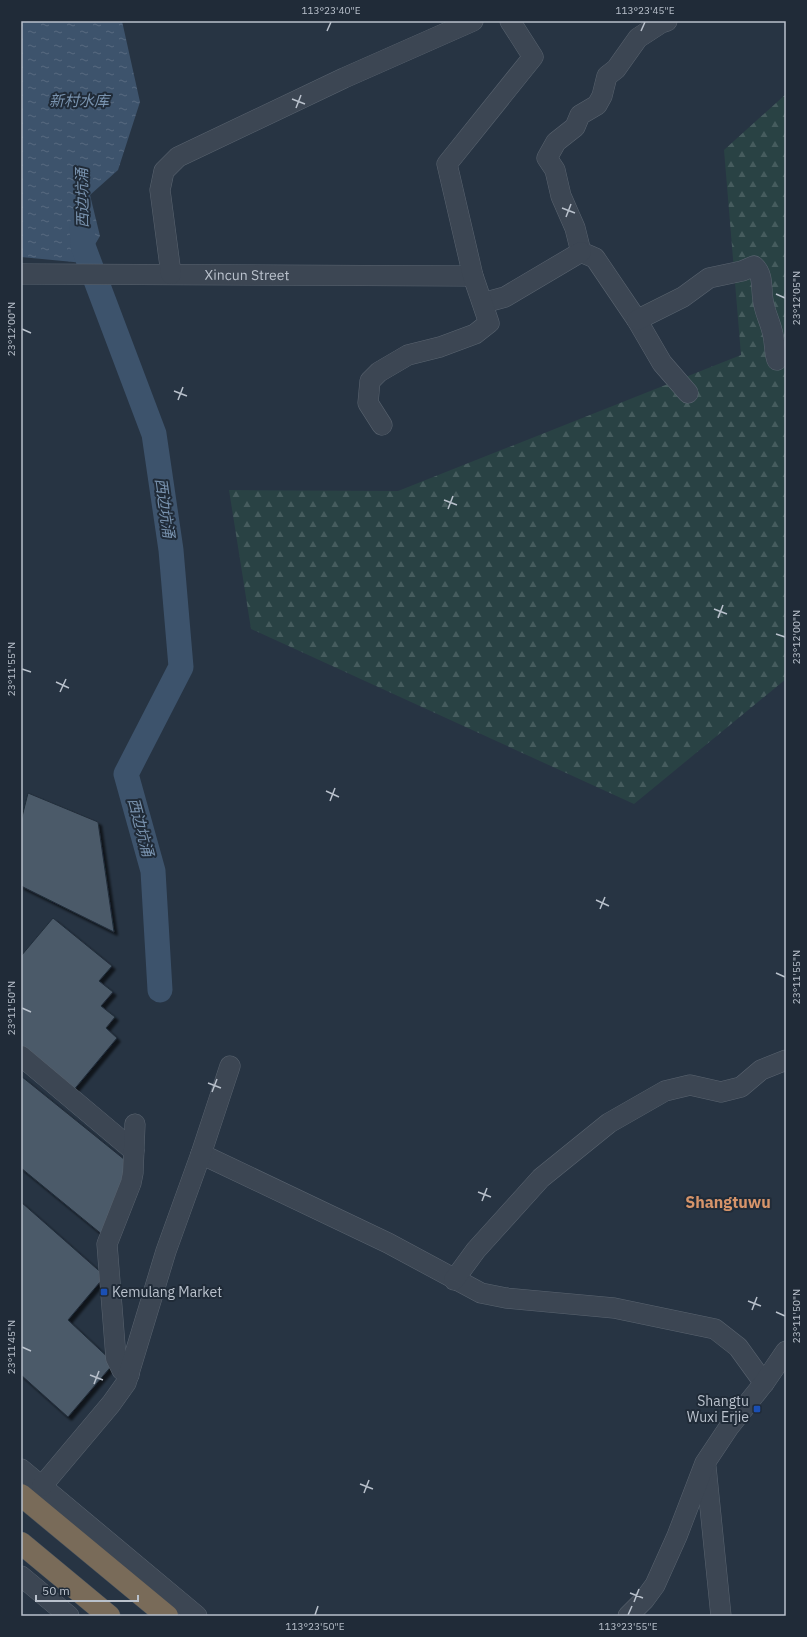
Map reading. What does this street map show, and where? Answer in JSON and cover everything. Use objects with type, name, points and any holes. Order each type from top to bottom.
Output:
[{"type":"highway","points":[[21,1495],[167,1616]]},
{"type":"highway","points":[[21,1543],[109,1616]]},
{"type":"street","points":[[171,274],[160,190],[164,171],[178,157],[344,78],[473,21]]},
{"type":"street","points":[[382,425],[368,403],[370,380],[379,372],[408,355],[440,347],[475,334],[489,323],[474,276],[447,164],[534,57],[510,21]]},
{"type":"street","points":[[581,252],[575,228],[561,196],[555,170],[547,158],[556,142],[575,127],[580,115],[597,105],[602,96],[607,76],[616,68],[638,38],[666,21]]},
{"type":"street","points":[[483,303],[505,297],[581,252]]},
{"type":"street","points":[[581,252],[596,258],[637,320],[662,363],[688,393]]},
{"type":"street","points":[[637,320],[683,297],[709,278],[742,271],[754,266],[759,271],[762,279],[763,304],[773,336],[774,351],[777,360]]},
{"type":"street","name":"Xincun Street","points":[[21,274],[474,276]]},
{"type":"street","points":[[21,1056],[134,1151]]},
{"type":"street","points":[[454,1280],[476,1250],[541,1178],[609,1123],[665,1091],[690,1085],[721,1092],[741,1087],[761,1070],[786,1060]]},
{"type":"street","points":[[42,1486],[119,1394],[129,1374],[166,1252],[230,1066]]},
{"type":"street","points":[[129,1374],[122,1370],[116,1358],[107,1244],[131,1183],[133,1173],[135,1124]]},
{"type":"street","points":[[200,1154],[388,1243],[454,1280],[481,1293],[506,1298],[614,1308],[715,1329],[738,1347],[764,1383]]},
{"type":"street","points":[[628,1616],[644,1600],[655,1585],[705,1464],[729,1427],[764,1383],[786,1351]]},
{"type":"street","points":[[705,1464],[721,1616]]},
{"type":"street","points":[[21,1469],[197,1616]]},
{"type":"street","points":[[21,1576],[69,1616]]},
{"type":"green space","points":[[786,94],[786,679],[634,804],[251,629],[229,490],[398,491],[741,355],[724,150]]},
{"type":"water","name":"新村水库","points":[[22,21],[122,21],[140,102],[118,170],[90,195],[100,236],[84,263],[21,257]]},
{"type":"building","points":[[28,793],[98,822],[114,932],[21,886],[21,821]]},
{"type":"building","points":[[53,918],[112,966],[99,981],[113,992],[101,1006],[115,1017],[106,1028],[117,1038],[72,1092],[21,1050],[21,956]]},
{"type":"building","points":[[21,1076],[130,1164],[104,1236],[21,1168]]},
{"type":"building","points":[[21,1202],[105,1276],[68,1320],[114,1363],[68,1417],[21,1375]]},
{"type":"waterway","name":"西边坑涌","points":[[82,226],[83,246],[154,434],[171,550],[181,667],[126,774],[153,871],[160,990]]},
{"type":"place","name":"Kemulang Market","points":[[104,1292]]},
{"type":"place","name":"Shangtu Wuxi Erjie","points":[[757,1409]]},
{"type":"district","name":"Shangtuwu","points":[[728,1202]]}]
